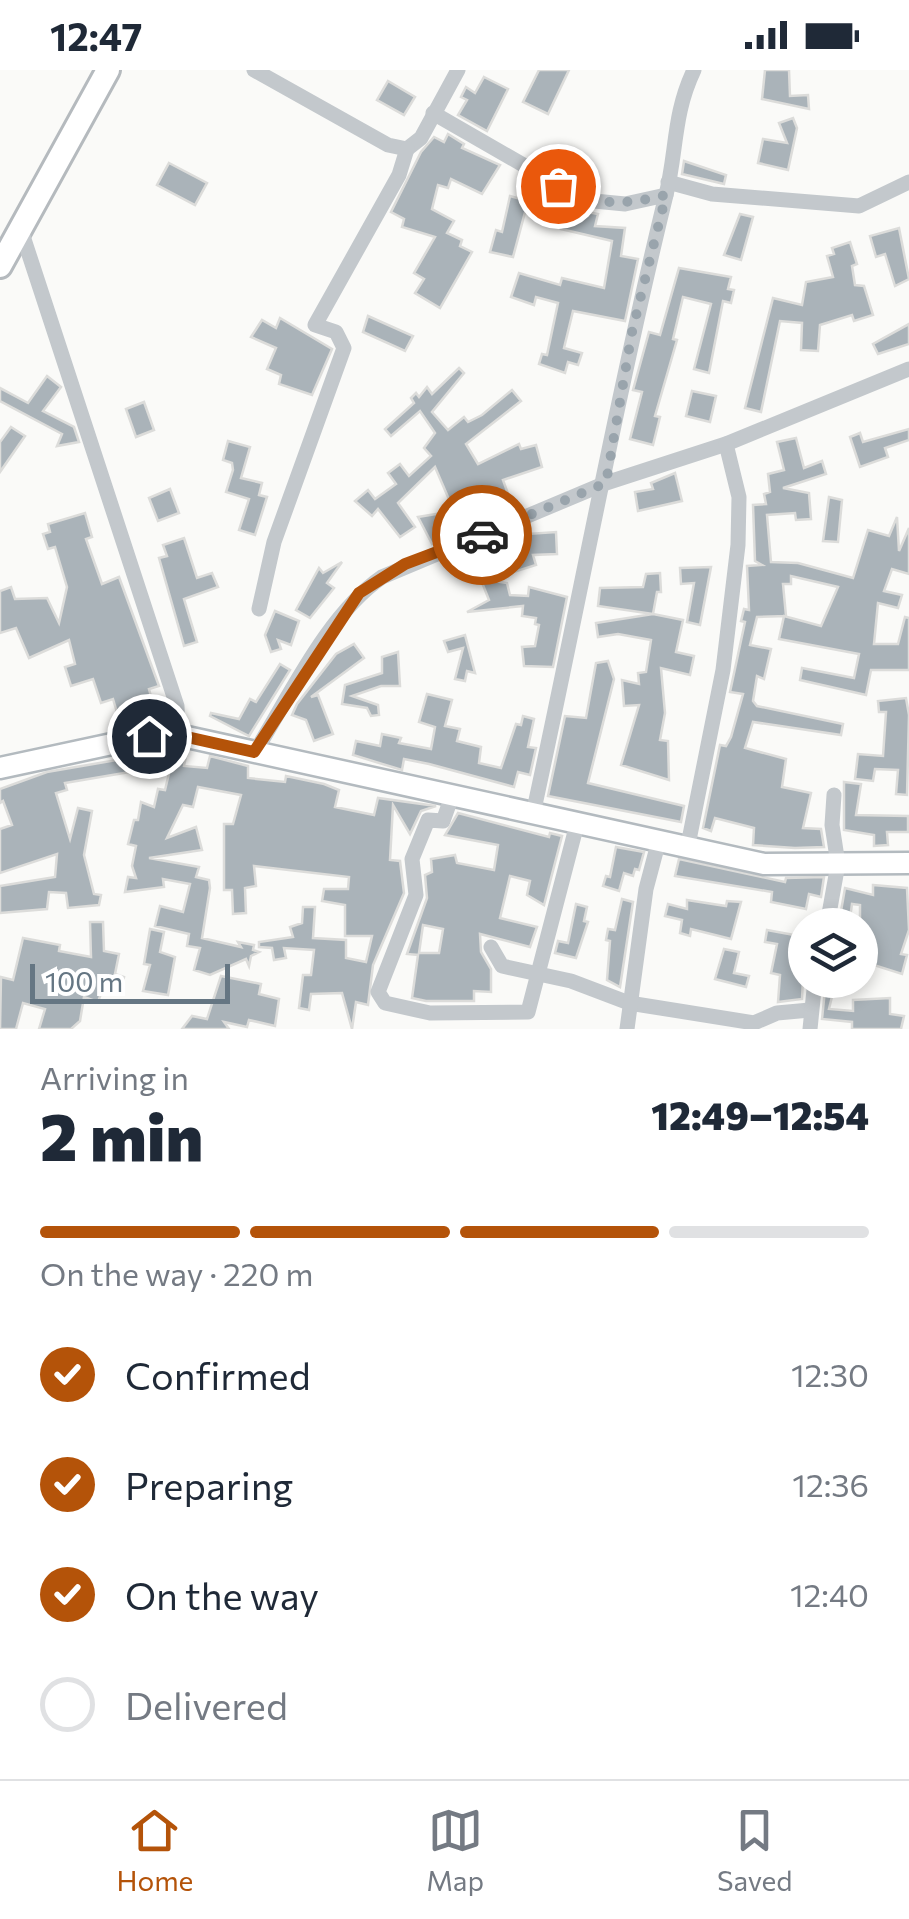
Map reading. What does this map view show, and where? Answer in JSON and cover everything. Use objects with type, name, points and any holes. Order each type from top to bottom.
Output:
[{"type":"main road","points":[[0,266],[108,70]]},
{"type":"street","points":[[254,70],[388,144],[408,149]]},
{"type":"street","points":[[259,609],[274,542],[344,348],[336,332],[316,325],[408,149],[420,138],[458,70]]},
{"type":"street","points":[[533,814],[606,483],[632,332],[667,188],[674,122],[694,70]]},
{"type":"street","points":[[433,113],[584,200],[625,204],[667,188],[859,206],[909,182]]},
{"type":"street","points":[[20,228],[177,706],[178,735]]},
{"type":"street","points":[[254,752],[359,593],[405,564],[606,483],[726,444],[909,370]]},
{"type":"street","points":[[688,846],[723,670],[738,545],[739,497],[726,444]]},
{"type":"street","points":[[0,768],[149,736],[178,735],[764,864],[909,863]]},
{"type":"street","points":[[830,908],[838,864],[832,825],[834,795]]},
{"type":"street","points":[[452,796],[443,821],[428,820],[418,840],[412,859],[416,896],[378,992],[380,1000],[430,1014],[528,1012],[577,824]]},
{"type":"street","points":[[627,1029],[659,840]]},
{"type":"street","points":[[491,947],[502,966],[571,981],[629,1003],[754,1023],[777,1013],[810,1010]]},
{"type":"street","points":[[810,1029],[812,998]]},
{"type":"building","points":[[539,70],[569,70],[548,114],[523,102]]},
{"type":"building","points":[[765,70],[789,70],[790,96],[808,95],[809,109],[762,99]]},
{"type":"building","points":[[484,77],[508,89],[487,131],[458,115],[467,100],[461,97],[466,87],[475,93]]},
{"type":"building","points":[[388,81],[415,97],[404,115],[377,100]]},
{"type":"building","points":[[793,118],[797,128],[788,170],[758,163],[763,139],[787,143],[779,123]]},
{"type":"building","points":[[448,134],[464,144],[462,148],[500,165],[482,194],[451,179],[448,188],[438,185],[432,209],[454,221],[447,233],[462,240],[460,246],[472,252],[440,308],[415,293],[424,279],[414,273],[435,237],[402,227],[404,219],[391,212],[421,152],[434,137],[444,142]]},
{"type":"building","points":[[684,161],[726,175],[724,184],[682,174]]},
{"type":"building","points":[[169,163],[207,183],[195,205],[157,185]]},
{"type":"building","points":[[510,196],[528,201],[513,257],[490,252],[496,230],[502,232]]},
{"type":"building","points":[[566,208],[598,214],[595,226],[625,228],[621,256],[638,259],[625,321],[573,311],[564,348],[582,353],[578,365],[568,362],[565,373],[539,364],[542,354],[547,355],[558,303],[536,297],[534,305],[511,297],[519,273],[560,285],[562,278],[604,288],[612,241],[561,229]]},
{"type":"building","points":[[740,214],[753,217],[741,260],[724,255]]},
{"type":"building","points":[[899,228],[909,279],[895,286],[885,254],[876,257],[870,236]]},
{"type":"building","points":[[850,242],[857,264],[852,266],[855,285],[864,286],[873,315],[854,321],[852,315],[820,325],[818,351],[801,350],[802,323],[780,321],[761,412],[745,408],[773,298],[802,305],[806,282],[833,277],[827,256],[834,254],[832,248]]},
{"type":"building","points":[[679,268],[731,277],[728,289],[734,290],[731,303],[723,301],[709,373],[694,369],[711,304],[683,297],[673,339],[677,340],[655,416],[660,417],[653,445],[630,439],[642,392],[633,390],[649,332],[660,335]]},
{"type":"building","points":[[368,316],[413,336],[405,351],[363,332]]},
{"type":"building","points":[[280,318],[332,349],[312,395],[279,384],[281,375],[267,369],[276,348],[251,337],[262,320],[276,328]]},
{"type":"building","points":[[909,324],[909,344],[878,354],[873,344]]},
{"type":"building","points":[[459,368],[464,373],[432,412],[448,430],[464,417],[468,422],[482,415],[512,390],[521,401],[466,444],[478,464],[519,444],[521,449],[536,445],[542,467],[503,480],[508,494],[475,505],[483,522],[462,531],[459,524],[437,532],[441,538],[432,544],[418,517],[454,511],[435,467],[398,503],[415,527],[400,537],[378,509],[372,516],[355,501],[368,490],[375,499],[396,484],[388,473],[400,464],[409,476],[431,456],[424,448],[435,433],[420,411],[391,436],[385,429],[414,403],[411,398],[416,393],[419,397],[427,387],[432,394]]},
{"type":"building","points":[[47,376],[61,387],[43,411],[74,427],[79,442],[57,446],[62,434],[0,401],[0,388],[28,403]]},
{"type":"building","points":[[692,391],[716,396],[710,422],[686,416]]},
{"type":"building","points":[[144,402],[154,430],[136,437],[126,409]]},
{"type":"building","points":[[11,427],[25,436],[0,472],[0,442]]},
{"type":"building","points":[[909,429],[909,440],[885,448],[888,457],[860,467],[850,437],[860,433],[863,442]]},
{"type":"building","points":[[796,438],[804,468],[822,461],[826,474],[783,488],[809,493],[811,519],[796,520],[795,513],[767,515],[771,562],[798,563],[853,578],[868,530],[889,536],[897,517],[899,551],[909,528],[909,574],[892,569],[884,591],[902,595],[898,608],[878,603],[874,644],[898,644],[905,617],[909,618],[909,670],[871,670],[866,695],[800,680],[802,668],[854,678],[859,654],[779,639],[784,616],[757,617],[750,645],[771,649],[764,679],[757,676],[753,701],[757,706],[843,724],[841,735],[753,722],[745,748],[786,759],[782,787],[811,793],[803,828],[821,829],[824,847],[753,845],[754,828],[715,818],[711,831],[703,828],[720,745],[726,746],[731,737],[743,694],[730,692],[745,622],[741,621],[744,609],[749,610],[747,566],[762,565],[755,561],[753,505],[766,504],[764,494],[770,492],[768,474],[784,470],[777,442]],"holes":[[[791,576],[838,587],[821,626],[784,616],[783,584],[791,584]]]},
{"type":"building","points":[[228,441],[250,447],[241,478],[262,483],[259,495],[267,497],[255,535],[239,530],[249,499],[226,492],[233,470],[232,463],[223,460]]},
{"type":"building","points":[[675,473],[682,501],[638,511],[635,492],[653,489],[651,483]]},
{"type":"building","points":[[170,489],[179,513],[158,521],[149,498]]},
{"type":"building","points":[[829,497],[842,500],[838,542],[823,541]]},
{"type":"building","points":[[85,513],[92,537],[86,539],[102,584],[119,577],[159,686],[149,689],[153,704],[119,719],[113,699],[101,703],[93,679],[71,686],[65,667],[75,664],[69,640],[29,658],[16,628],[0,633],[0,591],[11,587],[15,599],[47,598],[59,623],[67,587],[55,547],[48,549],[43,534],[50,532],[48,524]]},
{"type":"building","points":[[527,530],[528,534],[556,532],[557,554],[533,555],[536,565],[488,580],[507,583],[510,595],[528,596],[529,587],[567,597],[553,667],[524,666],[522,647],[535,646],[539,625],[535,624],[536,618],[522,616],[523,606],[467,612],[489,600],[471,555],[491,551],[490,545]]},
{"type":"building","points":[[184,538],[197,578],[212,573],[218,587],[184,599],[197,642],[184,646],[159,558],[167,556],[163,545]]},
{"type":"building","points":[[342,562],[327,583],[334,588],[310,618],[296,610],[319,568],[323,573]]},
{"type":"building","points":[[711,567],[700,625],[687,622],[694,583],[681,584],[680,568]]},
{"type":"building","points":[[660,573],[661,592],[657,592],[653,614],[598,606],[600,588],[643,587],[646,574]]},
{"type":"building","points":[[275,611],[299,621],[291,645],[278,640],[281,649],[271,652],[265,635]]},
{"type":"building","points":[[653,614],[683,620],[676,652],[694,656],[690,675],[661,668],[665,713],[660,740],[668,741],[669,780],[621,765],[639,705],[624,706],[622,680],[639,684],[638,673],[646,672],[651,640],[618,634],[598,637],[596,623]]},
{"type":"building","points":[[465,635],[475,673],[467,671],[465,681],[455,679],[463,648],[448,652],[444,641]]},
{"type":"building","points":[[354,644],[364,658],[311,697],[318,695],[333,734],[314,741],[306,720],[292,715],[336,654]]},
{"type":"building","points":[[398,652],[400,686],[381,686],[352,696],[378,705],[379,715],[371,716],[367,708],[342,704],[345,685],[382,673],[382,657]]},
{"type":"building","points":[[608,661],[614,679],[588,783],[684,806],[681,822],[548,796],[565,716],[586,718],[596,663]]},
{"type":"building","points":[[280,664],[290,670],[249,736],[210,716],[211,713],[239,719],[250,699],[256,702]]},
{"type":"building","points":[[427,694],[452,700],[445,726],[460,729],[457,741],[481,747],[479,763],[501,768],[516,724],[521,725],[523,716],[534,719],[528,747],[536,748],[530,775],[518,772],[514,787],[404,759],[402,770],[353,755],[356,741],[380,746],[382,734],[401,738],[399,743],[431,749],[435,727],[419,722]]},
{"type":"building","points":[[906,698],[907,795],[896,794],[898,770],[875,769],[873,781],[855,779],[858,754],[883,756],[886,712],[879,712],[878,701]]},
{"type":"building","points":[[169,751],[186,756],[184,766],[207,768],[210,756],[248,766],[248,778],[285,782],[286,776],[324,784],[339,790],[335,807],[374,815],[378,798],[436,806],[421,811],[410,834],[393,805],[390,860],[400,861],[404,893],[373,965],[368,1005],[356,1002],[352,1029],[342,993],[311,994],[309,1010],[299,1008],[303,975],[311,975],[314,950],[284,948],[286,958],[274,960],[272,948],[259,947],[259,942],[293,937],[290,927],[302,923],[303,907],[315,907],[313,938],[346,940],[346,958],[366,962],[372,936],[345,936],[345,905],[322,901],[324,889],[348,889],[349,877],[254,866],[256,886],[245,888],[246,913],[233,914],[232,890],[224,890],[224,824],[233,824],[241,795],[198,787],[193,807],[183,805],[167,838],[196,827],[202,850],[149,858],[199,867],[196,877],[209,880],[210,888],[202,938],[241,947],[238,942],[254,945],[253,950],[259,952],[251,956],[249,966],[246,959],[210,975],[194,970],[200,948],[187,946],[189,934],[155,926],[160,906],[183,912],[190,884],[163,879],[164,887],[125,892],[128,877],[136,878],[132,866],[136,846],[128,844],[134,820],[138,820],[141,802],[154,807],[158,789],[165,790],[171,765],[65,783],[67,790],[56,793],[70,839],[78,808],[92,811],[84,855],[94,894],[101,895],[99,905],[68,908],[66,893],[49,892],[47,909],[0,913],[0,886],[55,877],[57,854],[0,873],[0,829],[12,825],[3,801],[0,803],[0,789],[47,772]]},
{"type":"building","points":[[844,782],[861,784],[856,815],[908,816],[908,832],[887,832],[888,845],[874,846],[874,835],[844,830]]},
{"type":"building","points":[[458,813],[549,837],[550,833],[562,836],[544,905],[527,895],[530,881],[510,876],[500,918],[537,927],[530,947],[480,934],[481,952],[491,969],[491,992],[474,991],[474,1001],[412,998],[418,955],[407,954],[427,898],[425,875],[432,872],[431,859],[455,855],[457,863],[494,870],[498,845],[445,835]],"holes":[[[423,925],[443,929],[439,953],[419,953]]]},
{"type":"building","points":[[616,847],[644,852],[639,870],[635,869],[633,876],[624,873],[619,891],[603,886],[606,876],[610,877]]},
{"type":"building","points":[[679,859],[785,882],[786,878],[824,877],[821,897],[809,894],[806,908],[801,908],[771,902],[772,892],[675,876]]},
{"type":"building","points":[[873,885],[907,888],[909,930],[901,954],[907,955],[902,974],[878,966],[878,908],[852,904],[851,908],[842,908],[845,888],[873,895]]},
{"type":"building","points":[[622,899],[633,902],[620,987],[607,980],[610,941],[606,940],[608,929],[615,930]]},
{"type":"building","points":[[687,900],[726,906],[727,901],[741,902],[731,939],[691,929],[690,936],[680,933],[682,920],[665,916],[668,904],[687,909]]},
{"type":"building","points":[[576,904],[587,907],[584,921],[588,922],[576,958],[555,953],[558,941],[568,943]]},
{"type":"building","points":[[90,922],[103,922],[104,951],[119,954],[115,974],[124,977],[120,993],[103,988],[98,1002],[84,997],[80,1021],[71,1029],[39,1029],[45,1009],[23,1003],[16,1029],[0,1029],[1,977],[13,980],[23,938],[60,945],[59,951],[91,957]]},
{"type":"building","points":[[150,929],[164,932],[160,952],[175,957],[168,995],[143,991],[150,965],[144,964]]},
{"type":"building","points":[[767,930],[788,934],[788,998],[802,999],[778,1002],[780,975],[771,973],[777,944],[765,942]]},
{"type":"building","points":[[724,949],[739,952],[734,973],[749,976],[746,987],[715,979]]},
{"type":"building","points":[[221,976],[261,984],[259,994],[279,999],[275,1026],[249,1020],[247,1027],[224,1022],[229,1029],[182,1029],[192,1016],[207,1019]]},
{"type":"building","points":[[824,998],[832,998],[829,1009],[853,1011],[853,1000],[890,998],[890,1014],[904,1016],[901,1029],[852,1029],[852,1022],[822,1019]]},
{"type":"way so far","points":[[482,535],[606,483],[632,332],[666,195],[625,204],[600,204],[558,186]]},
{"type":"route","points":[[149,736],[178,735],[254,752],[339,617],[359,593],[405,564],[482,535]]}]
